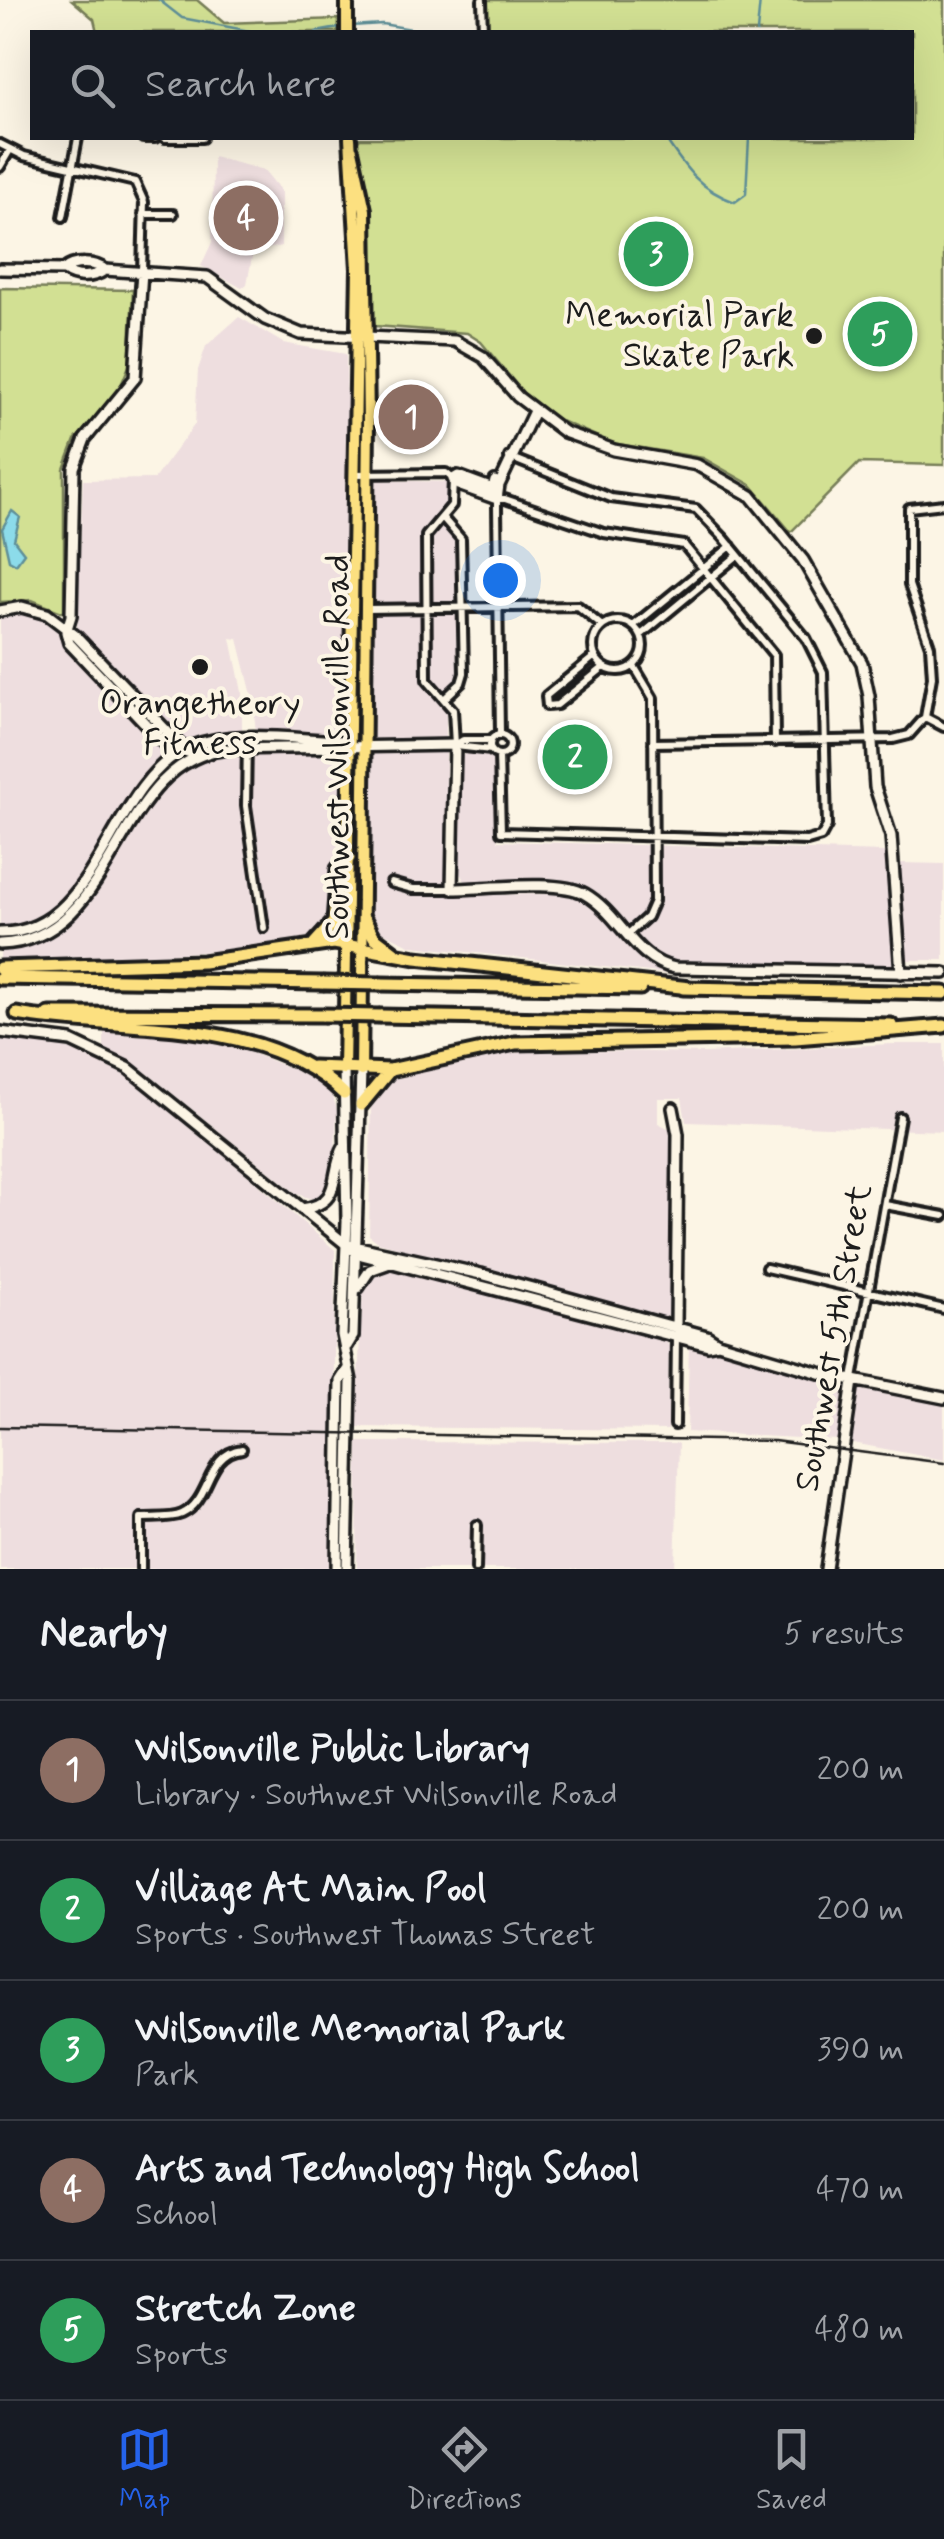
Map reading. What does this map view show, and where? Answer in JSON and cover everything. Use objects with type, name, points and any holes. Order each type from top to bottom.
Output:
[{"type":"highway","points":[[310,946],[334,922],[338,869],[349,858]]},
{"type":"highway","points":[[364,919],[374,937],[398,955]]},
{"type":"highway","points":[[0,968],[203,962],[310,946],[346,945],[398,955],[690,988]]},
{"type":"highway","points":[[0,978],[944,993]]},
{"type":"highway","points":[[0,1014],[322,1015],[944,1026]]},
{"type":"highway","points":[[17,1014],[204,1034],[267,1049],[313,1067],[361,1071],[390,1070],[516,1042],[795,1038],[944,1026]]},
{"type":"highway","points":[[313,1067],[344,1094]]},
{"type":"highway","points":[[361,1105],[390,1070]]},
{"type":"main road","points":[[347,30],[348,5]]},
{"type":"main road","name":"Southwest Wilsonville Road","points":[[344,1069],[362,337],[358,222],[350,144]]},
{"type":"main road","name":"Southwest Wilsonville Road","points":[[361,474],[366,609],[361,1071]]},
{"type":"street","points":[[482,0],[483,30]]},
{"type":"street","points":[[63,217],[78,140]]},
{"type":"street","points":[[0,144],[74,167],[130,178],[141,191],[144,214],[138,370],[129,391],[85,439],[74,468],[71,616],[66,632],[68,644],[184,756]]},
{"type":"street","points":[[0,168],[10,150]]},
{"type":"street","points":[[144,214],[173,214]]},
{"type":"street","points":[[0,269],[64,270],[85,264],[106,270],[207,277],[265,319],[295,333],[435,338],[461,343],[483,357],[534,411],[564,432],[597,446],[708,469],[764,508],[854,643],[867,682],[876,792],[891,836],[901,972]]},
{"type":"street","points":[[511,457],[611,498],[691,507],[731,546],[806,638],[824,672],[827,826],[822,838],[807,841],[501,832],[499,756],[510,746],[500,734],[497,497],[511,457],[534,411]]},
{"type":"street","points":[[361,474],[446,474],[497,497],[604,533],[678,542],[704,568],[774,656],[775,742]]},
{"type":"street","points":[[452,889],[454,710],[427,680],[426,536],[452,505],[453,479]]},
{"type":"street","points":[[653,743],[826,742],[908,735],[925,717],[932,661],[909,585],[909,508],[944,504]]},
{"type":"street","points":[[442,517],[460,534],[463,678],[444,699]]},
{"type":"street","points":[[633,626],[731,546]]},
{"type":"street","points":[[641,635],[738,555]]},
{"type":"street","points":[[366,609],[578,606],[602,626]]},
{"type":"street","points":[[0,611],[35,608],[66,632]]},
{"type":"street","points":[[616,620],[633,626],[641,635],[642,653],[634,666],[620,671],[604,666],[595,656],[593,643],[602,626],[616,620]]},
{"type":"street","points":[[595,656],[546,696],[547,706],[558,705],[604,666]]},
{"type":"street","points":[[627,935],[652,910],[654,836],[651,690],[634,666]]},
{"type":"street","points":[[925,717],[944,727]]},
{"type":"street","points":[[454,745],[463,740],[490,740],[500,734]]},
{"type":"street","points":[[0,934],[30,929],[59,912],[146,784],[208,741],[247,744],[344,740],[352,746],[454,745],[490,750],[499,756]]},
{"type":"street","points":[[490,740],[490,750]]},
{"type":"street","points":[[247,744],[246,806],[264,928]]},
{"type":"street","points":[[0,944],[36,938],[67,919],[158,786],[184,756]]},
{"type":"street","points":[[391,883],[412,889],[574,890],[590,897],[652,959],[681,969],[944,973]]},
{"type":"street","points":[[0,1032],[61,1039],[120,1062],[345,1244],[391,1262],[676,1331]]},
{"type":"street","name":"Southwest Wilsonville Road","points":[[344,1069],[342,1335],[348,1345]]},
{"type":"street","name":"Southwest Wilsonville Road","points":[[348,1569],[351,1381],[347,1370],[356,1295],[361,1071]]},
{"type":"street","points":[[673,1108],[678,1134],[675,1424]]},
{"type":"street","name":"Southwest 5th Street","points":[[826,1569],[834,1485],[900,1117]]},
{"type":"street","points":[[302,1209],[325,1202],[334,1193],[338,1156],[346,1143]]},
{"type":"street","points":[[885,1204],[944,1216]]},
{"type":"street","points":[[358,1249],[853,1381],[944,1398]]},
{"type":"street","points":[[356,1295],[370,1270],[391,1262]]},
{"type":"street","points":[[766,1268],[944,1309]]},
{"type":"street","name":"Southwest Wilsonville Road","points":[[337,1569],[340,1381],[347,1370]]},
{"type":"street","points":[[142,1569],[141,1518],[185,1512],[200,1498],[219,1460],[242,1449]]},
{"type":"street","points":[[476,1569],[478,1526]]},
{"type":"shaded area","points":[[213,157],[264,170],[281,191],[281,246],[253,252],[247,284],[242,288],[201,266],[212,242]]},
{"type":"shaded area","points":[[239,317],[283,343],[346,354],[351,639],[346,735],[256,732],[252,695],[238,639],[231,638],[242,692],[242,731],[188,743],[77,628],[83,480],[154,479],[195,424],[198,370],[206,346]]},
{"type":"shaded area","points":[[377,480],[448,482],[443,523],[456,536],[457,679],[446,691],[446,895],[567,894],[586,900],[634,949],[667,974],[412,946],[376,929],[370,912],[371,486]]},
{"type":"shaded area","points":[[17,611],[50,623],[181,767],[225,752],[344,756],[342,833],[328,927],[309,940],[266,948],[0,964],[0,617]]},
{"type":"shaded area","points":[[466,753],[483,753],[497,761],[498,841],[886,852],[893,965],[886,969],[672,964],[649,952],[603,902],[581,887],[465,881],[459,872],[461,757]]},
{"type":"shaded area","points":[[900,863],[944,864],[944,960],[907,960]]},
{"type":"shaded area","points":[[104,1029],[175,1035],[244,1050],[316,1078],[332,1094],[337,1110],[334,1178],[325,1195],[312,1199],[297,1194],[147,1073],[104,1048]]},
{"type":"shaded area","points":[[0,1039],[31,1040],[83,1052],[142,1085],[335,1250],[332,1569],[0,1569]]},
{"type":"shaded area","points":[[944,1044],[944,1131],[686,1122],[682,1098],[658,1098],[658,1123],[672,1130],[670,1314],[663,1321],[378,1242],[369,1235],[371,1098],[381,1084],[405,1073],[463,1058],[540,1050],[705,1053]]},
{"type":"shaded area","points":[[382,1268],[664,1337],[669,1346],[668,1430],[355,1427],[363,1290],[368,1277]]},
{"type":"shaded area","points":[[689,1342],[863,1390],[944,1405],[944,1460],[837,1440],[687,1432]]},
{"type":"shaded area","points":[[358,1442],[679,1443],[675,1569],[357,1569]]},
{"type":"green space","points":[[72,0],[197,0],[224,23],[339,19],[338,30],[97,30],[94,19]]},
{"type":"green space","points":[[485,0],[944,0],[944,465],[859,463],[791,532],[751,485],[703,458],[612,443],[556,419],[526,396],[481,342],[467,333],[375,326],[369,298],[368,201],[356,143],[914,140],[914,30],[485,30]]},
{"type":"green space","points":[[0,288],[133,290],[129,366],[119,390],[75,440],[64,469],[64,613],[32,600],[0,602]]},
{"type":"water","points":[[12,511],[20,517],[14,540],[24,553],[16,564],[9,560],[2,529]]},
{"type":"waterway","points":[[159,0],[182,18],[245,30]]},
{"type":"waterway","points":[[757,30],[760,0]]},
{"type":"waterway","points":[[351,26],[382,24],[417,30]]},
{"type":"waterway","points":[[327,30],[344,27]]},
{"type":"waterway","points":[[666,140],[694,177],[735,202],[746,194],[749,140]]},
{"type":"railway","points":[[0,1427],[774,1441],[944,1463]]},
{"type":"place","name":"Arts and Technology High School","points":[[246,218]]},
{"type":"place","name":"Wilsonville Memorial Park","points":[[656,254]]},
{"type":"place","name":"Stretch Zone","points":[[880,334]]},
{"type":"place","name":"Memorial Park Skate Park","points":[[814,336]]},
{"type":"place","name":"Wilsonville Public Library","points":[[411,417]]},
{"type":"place","name":"Orangetheory Fitness","points":[[200,667]]},
{"type":"place","name":"Villiage At Main Pool","points":[[575,757]]}]
